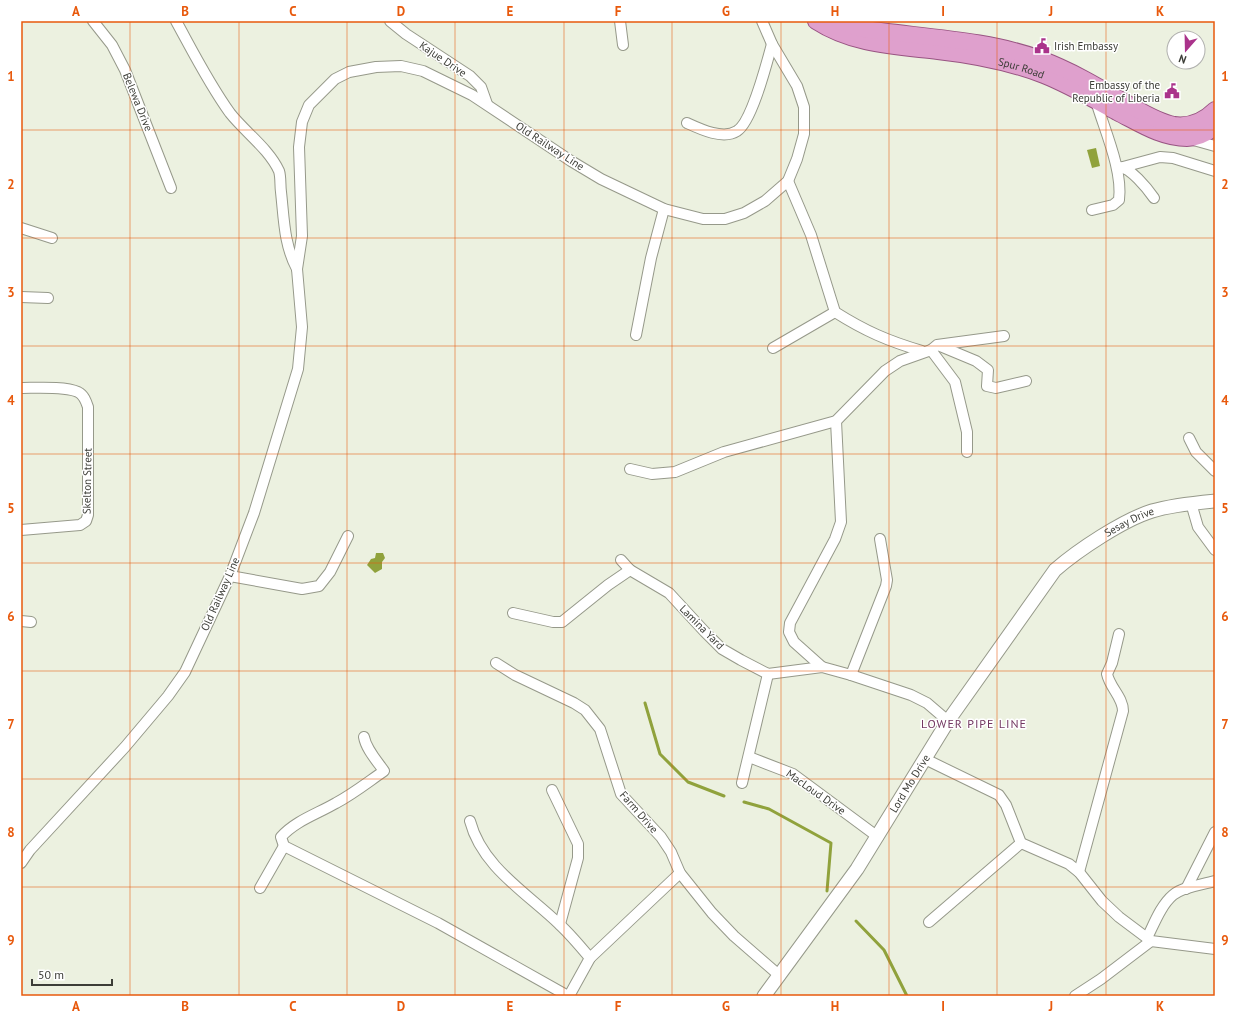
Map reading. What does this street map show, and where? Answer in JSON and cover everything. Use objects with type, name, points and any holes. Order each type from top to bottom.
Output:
[{"type":"main road","name":"Spur Road","points":[[816,21],[830,30],[851,38],[872,37],[1018,52],[1040,59],[1070,72],[1156,119],[1173,125],[1187,125],[1199,122],[1215,110]]},
{"type":"main road","name":"Spur Road","points":[[839,21],[858,28],[872,37],[992,59],[1027,69],[1062,82],[1160,133],[1174,137],[1189,138],[1203,134],[1215,127]]},
{"type":"street","name":"Belewa Drive","points":[[93,21],[112,45],[125,70],[172,188]]},
{"type":"street","name":"Old Railway Line","points":[[176,21],[208,80],[225,105],[240,125],[272,159],[280,173],[286,243],[297,269]]},
{"type":"street","name":"Kajue Drive","points":[[390,21],[406,34],[470,76],[481,87],[487,104]]},
{"type":"street","points":[[620,21],[623,45]]},
{"type":"street","name":"Old Railway Line","points":[[21,863],[30,850],[125,747],[168,696],[185,672],[230,576],[254,513],[298,370],[302,327],[297,269],[302,236],[299,146],[302,122],[309,105],[335,79],[349,72],[376,67],[401,66],[424,71],[487,104],[601,179],[664,209],[703,219],[725,219],[744,213],[765,202],[788,181],[797,159],[804,134],[804,107],[797,86],[772,44],[762,21]]},
{"type":"street","points":[[687,124],[725,134],[737,131],[745,121],[754,103],[772,44]]},
{"type":"street","points":[[1092,210],[1113,205],[1119,200],[1120,193],[1119,167],[1096,101]]},
{"type":"street","points":[[1189,138],[1215,146]]},
{"type":"street","points":[[1119,167],[1148,158],[1160,157],[1173,158],[1215,171]]},
{"type":"street","points":[[1119,167],[1145,186],[1154,198]]},
{"type":"street","points":[[788,181],[811,235],[835,312],[863,330],[884,339],[976,361],[988,370],[987,386],[996,388],[1026,381]]},
{"type":"street","points":[[636,335],[651,258],[664,209]]},
{"type":"street","points":[[21,228],[52,238]]},
{"type":"street","points":[[21,297],[48,298]]},
{"type":"street","points":[[773,348],[835,312]]},
{"type":"street","points":[[630,469],[652,474],[675,472],[724,452],[836,422],[885,371],[900,361],[930,349],[1004,336]]},
{"type":"street","points":[[930,349],[955,382],[967,432],[967,452]]},
{"type":"street","name":"Skelton Street","points":[[21,388],[71,390],[79,393],[85,399],[88,408],[88,515],[86,521],[80,525],[21,530]]},
{"type":"street","points":[[822,667],[794,642],[788,632],[790,623],[835,539],[841,522],[836,422]]},
{"type":"street","points":[[1189,438],[1196,452],[1215,471]]},
{"type":"street","name":"Sesay Drive","points":[[1055,570],[1071,556],[1132,520],[1151,511],[1191,503],[1215,501]]},
{"type":"street","points":[[1191,503],[1198,527],[1215,550]]},
{"type":"street","points":[[230,576],[302,589],[319,586],[330,572],[348,536]]},
{"type":"street","points":[[851,675],[886,586],[887,580],[880,539]]},
{"type":"street","name":"Lamina Yard","points":[[621,560],[630,570],[669,593],[722,648],[768,674]]},
{"type":"street","points":[[513,613],[553,622],[562,622],[603,589],[630,570]]},
{"type":"street","name":"Lord Mo Drive","points":[[764,996],[827,912],[878,837],[948,721],[1055,570]]},
{"type":"street","points":[[1079,872],[1124,711],[1123,704],[1112,687],[1107,674],[1112,663],[1118,634]]},
{"type":"street","name":"Farm Drive","points":[[496,663],[530,683],[574,703],[585,710],[596,723],[621,794],[661,837],[671,852],[680,873],[712,913],[734,936],[780,976]]},
{"type":"street","points":[[742,782],[768,674],[822,667],[911,694],[927,703],[948,721]]},
{"type":"street","points":[[364,736],[365,741],[373,755],[384,771],[335,804],[313,814],[287,830],[281,838],[284,846],[438,923],[569,996],[590,958],[680,873]]},
{"type":"street","name":"MacLoud Drive","points":[[749,757],[793,774],[878,837]]},
{"type":"street","points":[[925,759],[999,795],[1006,805],[1021,843],[1059,859],[1079,872],[1102,901],[1119,917],[1149,939],[1215,949]]},
{"type":"street","points":[[552,790],[578,844],[578,858],[560,924]]},
{"type":"street","points":[[470,821],[473,833],[493,865],[560,924],[590,958]]},
{"type":"street","points":[[1186,889],[1215,832]]},
{"type":"street","points":[[929,922],[1021,843]]},
{"type":"street","points":[[260,888],[284,846]]},
{"type":"street","points":[[1075,996],[1101,979],[1149,939],[1167,901],[1174,894],[1215,881]]},
{"type":"shaded area","points":[[1096,148],[1100,166],[1092,168],[1087,150]]},
{"type":"shaded area","points":[[376,553],[383,553],[385,558],[382,562],[382,569],[375,573],[367,565],[371,559],[375,558]]},
{"type":"waterway","points":[[645,703],[660,754],[688,782],[724,796]]},
{"type":"waterway","points":[[744,802],[769,809],[831,843],[827,891]]},
{"type":"waterway","points":[[856,921],[884,950],[907,996]]},
{"type":"place","name":"Irish Embassy","points":[[1042,46]]},
{"type":"place","name":"Embassy of the Republic of Liberia","points":[[1172,91]]},
{"type":"district","name":"LOWER PIPE LINE","points":[[974,724]]}]
